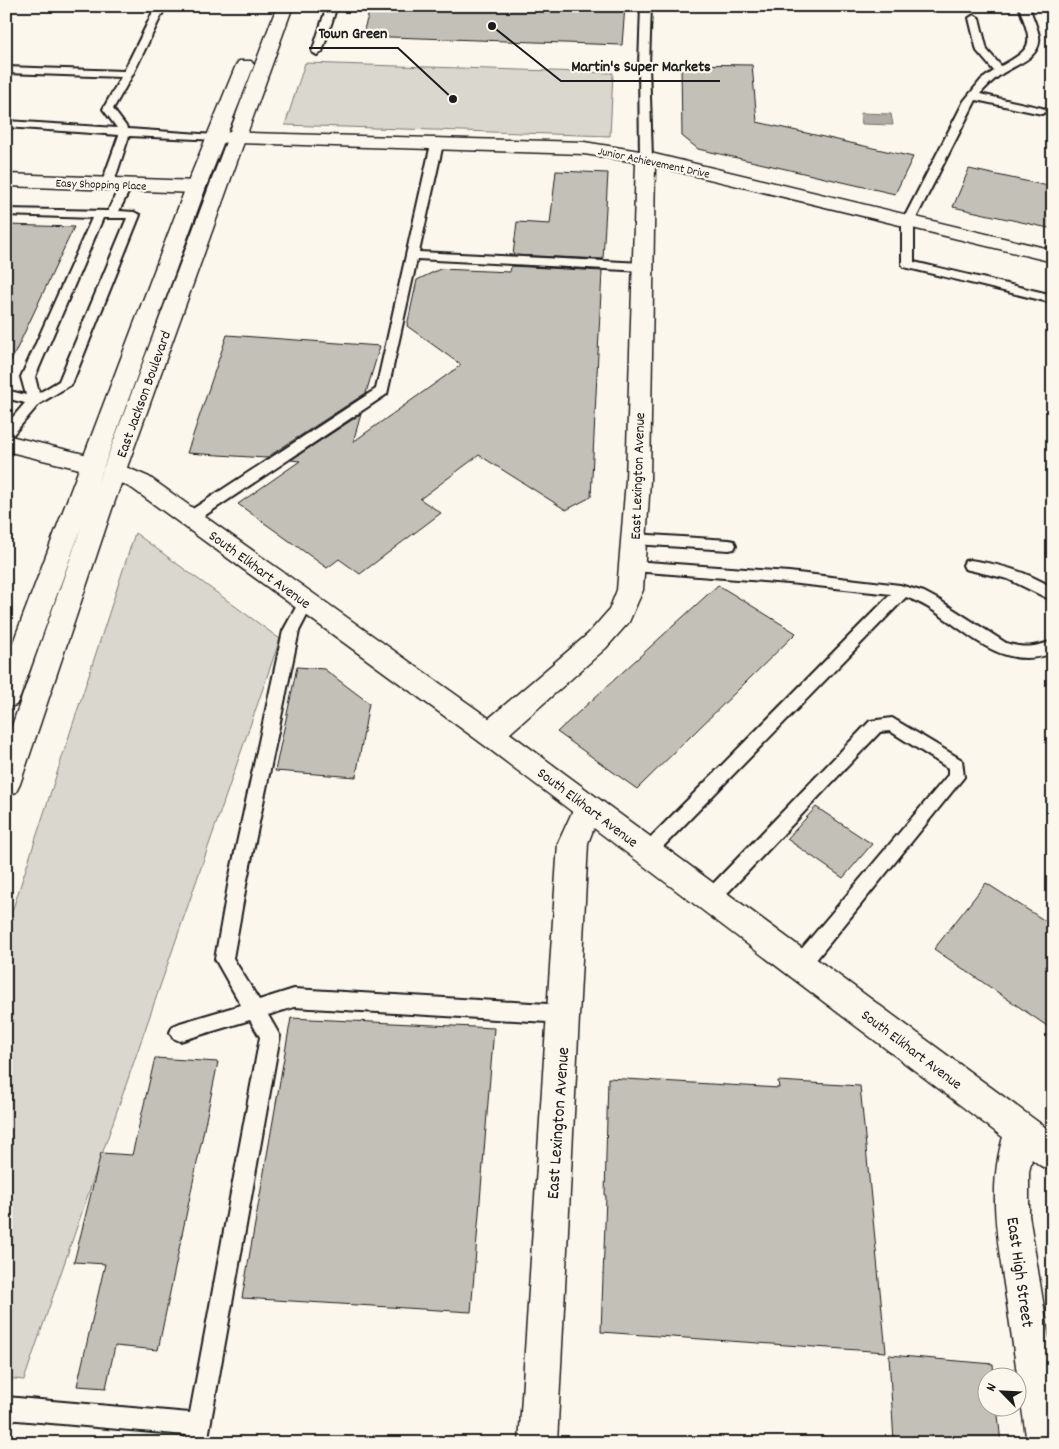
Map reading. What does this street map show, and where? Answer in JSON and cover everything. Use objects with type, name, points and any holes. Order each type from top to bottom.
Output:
[{"type":"main road","name":"East Jackson Boulevard","points":[[6,697],[103,467],[236,138],[286,6]]},
{"type":"main road","name":"East Jackson Boulevard","points":[[6,784],[103,467],[107,429],[196,187],[259,28]]},
{"type":"main road","name":"Junior Achievement Drive","points":[[215,138],[584,148],[646,158],[1053,256]]},
{"type":"main road","name":"East Lexington Avenue","points":[[490,734],[597,641],[620,615],[630,590],[638,480],[646,158]]},
{"type":"main road","name":"Easy Shopping Place","points":[[6,180],[196,187]]},
{"type":"main road","name":"South Elkhart Avenue","points":[[6,443],[103,467],[141,483],[588,806],[1021,1132],[1053,1154]]},
{"type":"main road","name":"East Lexington Avenue","points":[[538,1443],[573,843],[588,806]]},
{"type":"main road","name":"East High Street","points":[[1021,1132],[1012,1172],[1012,1215],[1046,1443]]},
{"type":"lane","points":[[34,401],[28,377],[106,214],[116,185],[125,132],[108,109],[128,74],[160,6]]},
{"type":"lane","points":[[318,52],[332,6]]},
{"type":"lane","points":[[646,6],[644,65],[646,158]]},
{"type":"lane","points":[[1024,6],[1034,37],[1034,48],[1025,57],[1000,71],[973,96],[908,222],[908,264],[1053,299]]},
{"type":"lane","points":[[974,18],[982,51],[1000,71]]},
{"type":"lane","points":[[6,70],[128,74]]},
{"type":"lane","points":[[973,96],[1042,111]]},
{"type":"lane","points":[[7,124],[215,138]]},
{"type":"lane","points":[[190,518],[382,391],[414,255],[437,144]]},
{"type":"lane","points":[[6,212],[134,215],[65,384],[34,401],[6,434]]},
{"type":"lane","points":[[414,255],[643,268]]},
{"type":"lane","points":[[6,394],[34,401]]},
{"type":"lane","points":[[634,539],[728,545]]},
{"type":"lane","points":[[970,565],[988,568],[1020,578],[1038,585],[1053,595]]},
{"type":"lane","points":[[633,566],[802,579],[902,592],[934,603],[978,635],[995,645],[1017,654],[1036,654],[1053,647]]},
{"type":"lane","points":[[648,851],[902,592]]},
{"type":"lane","points":[[6,1408],[197,1434],[270,1036],[224,959],[238,880],[291,631],[306,602]]},
{"type":"lane","points":[[711,898],[876,726],[892,724],[956,765],[956,776],[800,965]]},
{"type":"lane","points":[[180,1032],[294,998],[564,1014]]},
{"type":"shaded area","points":[[305,63],[613,73],[610,136],[285,125]]},
{"type":"shaded area","points":[[860,113],[891,114],[893,125],[862,124]]},
{"type":"shaded area","points":[[135,533],[280,639],[24,1380],[6,1378],[6,930]]},
{"type":"building","points":[[371,6],[625,6],[622,45],[362,36]]},
{"type":"building","points":[[681,64],[752,65],[757,122],[913,157],[895,194],[698,149],[682,136]]},
{"type":"building","points":[[969,169],[1053,187],[1053,229],[953,207]]},
{"type":"building","points":[[556,171],[608,173],[603,259],[513,255],[517,222],[550,224]]},
{"type":"building","points":[[6,225],[74,227],[6,372]]},
{"type":"building","points":[[511,266],[602,271],[591,497],[566,510],[479,455],[420,499],[441,513],[360,574],[339,559],[327,568],[238,504],[300,461],[291,460],[361,414],[353,442],[461,365],[407,326],[417,280],[440,269],[510,272]]},
{"type":"building","points":[[227,335],[380,346],[366,393],[266,458],[187,453]]},
{"type":"building","points":[[718,585],[796,633],[637,789],[557,732]]},
{"type":"building","points":[[297,667],[324,669],[369,703],[356,777],[275,771]]},
{"type":"building","points":[[816,807],[872,844],[843,878],[787,839]]},
{"type":"building","points":[[986,883],[1053,926],[1053,1030],[934,949]]},
{"type":"building","points":[[291,1018],[494,1028],[471,1312],[242,1298]]},
{"type":"building","points":[[155,1058],[218,1062],[158,1350],[115,1346],[106,1388],[77,1386],[105,1264],[74,1262],[101,1153],[132,1155]]},
{"type":"building","points":[[608,1078],[779,1088],[778,1081],[860,1086],[886,1352],[601,1332]]},
{"type":"building","points":[[889,1355],[993,1364],[993,1366],[976,1366],[976,1416],[998,1416],[1001,1443],[894,1443]]},
{"type":"place","name":"Martin's Super Markets","points":[[492,26]]},
{"type":"place","name":"Town Green","points":[[453,99]]}]
